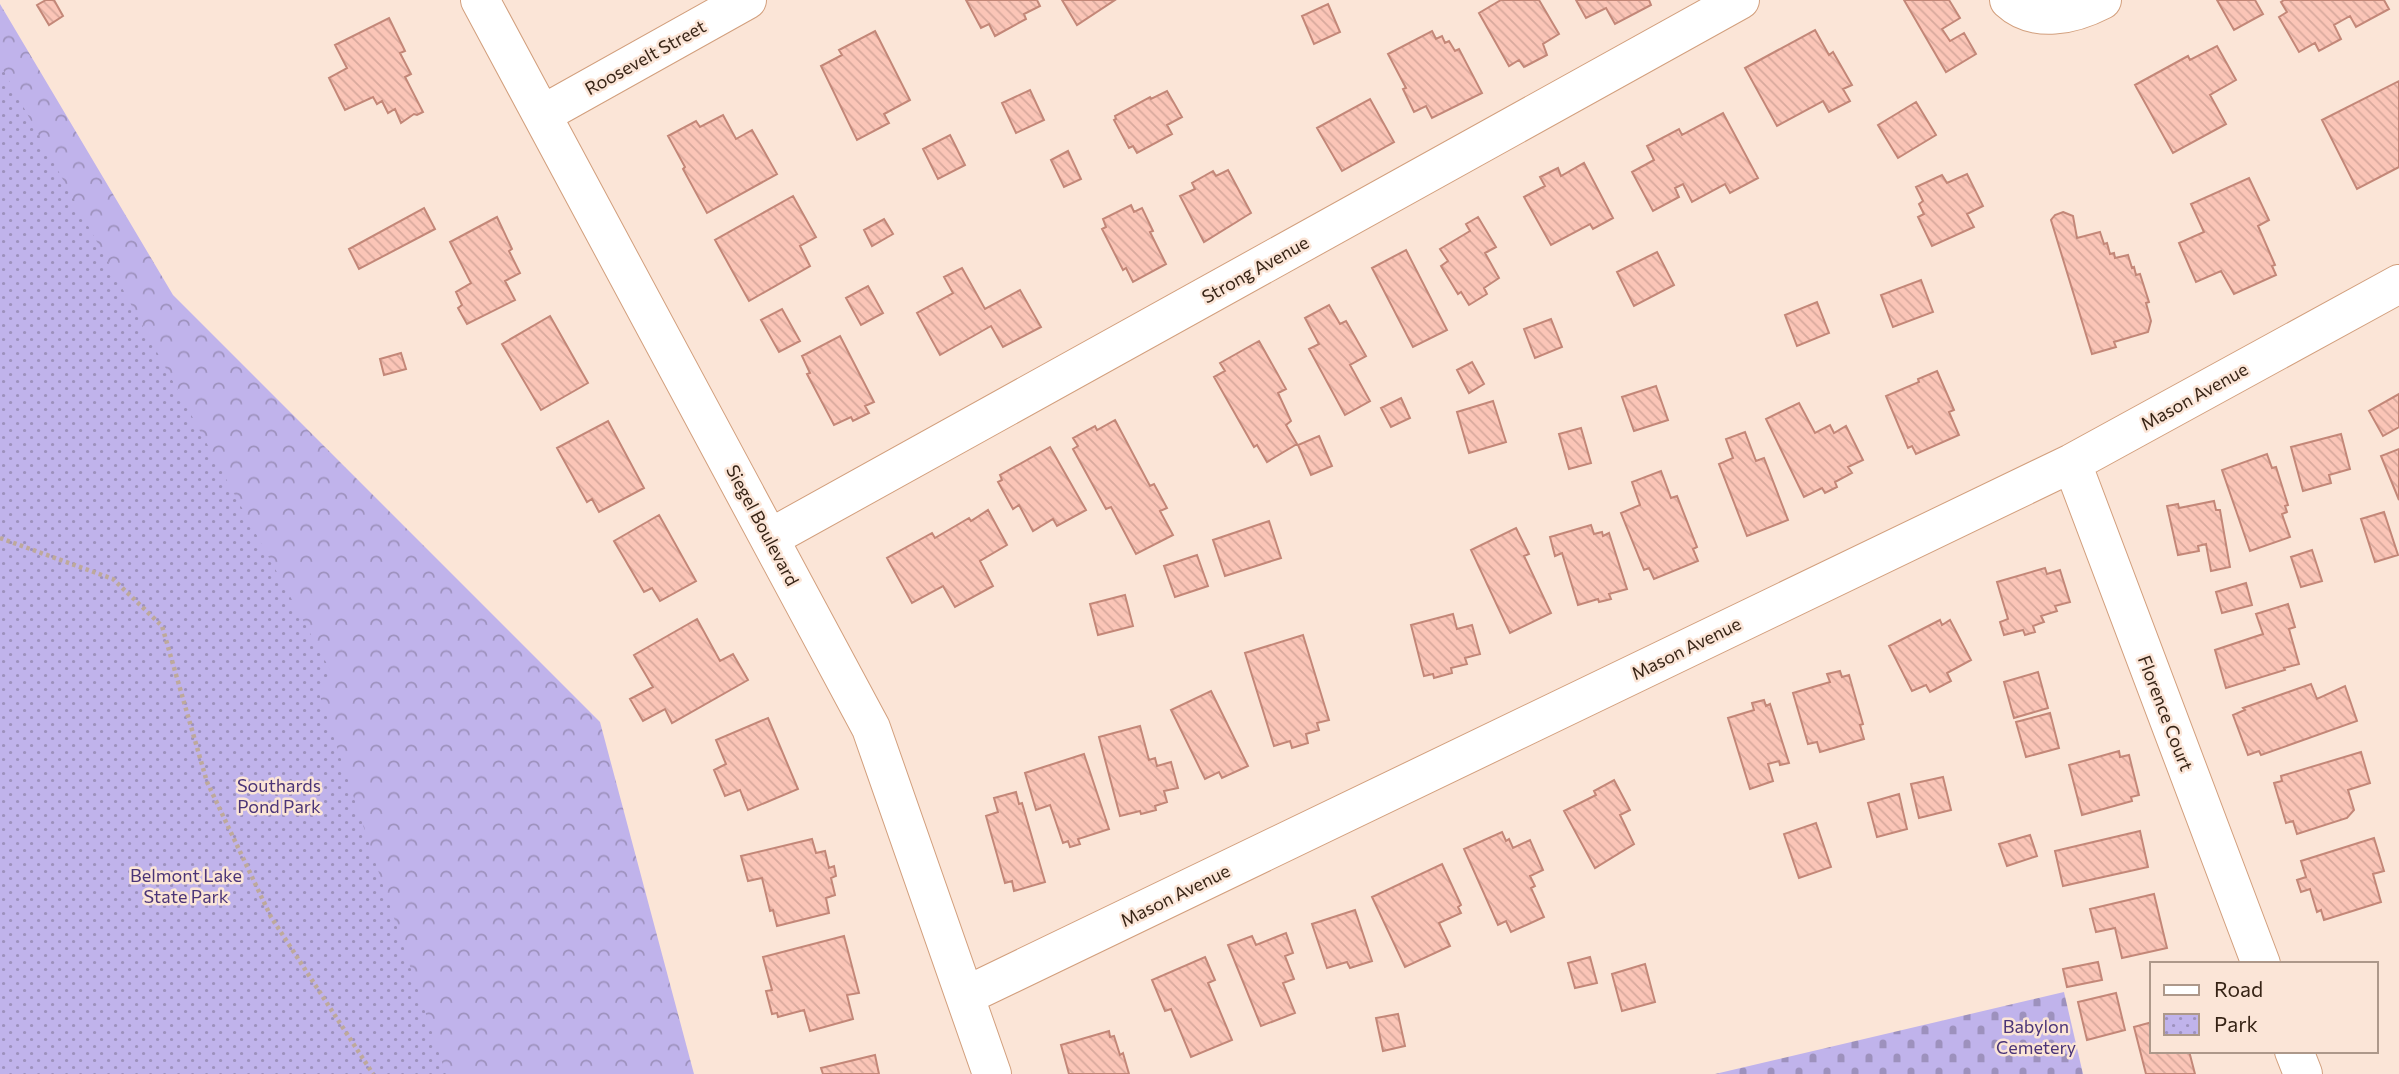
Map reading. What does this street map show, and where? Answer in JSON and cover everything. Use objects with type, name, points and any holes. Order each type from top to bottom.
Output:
[{"type":"street","name":"Siegel Boulevard","points":[[480,0],[871,728],[992,1074]]},
{"type":"street","name":"Roosevelt Street","points":[[543,114],[747,0]]},
{"type":"street","name":"Strong Avenue","points":[[770,538],[1740,0]]},
{"type":"street","points":[[2009,0],[2015,5],[2050,17],[2087,8],[2102,0]]},
{"type":"street","name":"Mason Avenue","points":[[965,996],[2072,463],[2399,284]]},
{"type":"street","name":"Florence Court","points":[[2072,463],[2260,962]]},
{"type":"street","points":[[2295,1053],[2303,1074]]},
{"type":"path","points":[[0,538],[113,579],[162,626],[207,782],[271,917],[373,1074]]},
{"type":"green space","name":"Belmont Lake State Park","points":[[0,4],[173,295],[600,722],[694,1074],[0,1074]]},
{"type":"green space","name":"Belmont Lake State Park","points":[[0,64],[334,677],[317,687],[446,1074],[0,1074]]},
{"type":"green space","name":"Babylon Cemetery","points":[[2064,992],[2083,1074],[1715,1074]]},
{"type":"building","points":[[46,0],[54,0],[63,16],[49,25],[37,5]]},
{"type":"building","points":[[966,0],[1037,0],[1040,6],[1024,14],[1026,19],[995,36],[989,24],[981,28]]},
{"type":"building","points":[[1062,0],[1115,0],[1077,25]]},
{"type":"building","points":[[1501,0],[1539,0],[1559,34],[1543,44],[1547,55],[1524,67],[1519,60],[1509,66],[1479,13]]},
{"type":"building","points":[[1576,0],[1649,0],[1651,5],[1615,24],[1606,8],[1586,18]]},
{"type":"building","points":[[1904,0],[1949,0],[1960,18],[1942,29],[1950,41],[1964,33],[1976,54],[1946,72]]},
{"type":"building","points":[[2217,0],[2255,0],[2263,14],[2234,30]]},
{"type":"building","points":[[2384,0],[2389,9],[2356,27],[2350,16],[2334,25],[2341,39],[2319,51],[2315,43],[2299,52],[2279,17],[2287,12],[2281,2]]},
{"type":"building","points":[[1328,4],[1340,32],[1314,44],[1302,16]]},
{"type":"building","points":[[389,18],[405,51],[400,53],[411,74],[405,77],[423,112],[414,114],[401,123],[395,109],[388,113],[382,101],[377,104],[373,97],[345,110],[329,78],[347,68],[335,45]]},
{"type":"building","points":[[1815,30],[1829,55],[1833,52],[1852,85],[1843,89],[1850,101],[1829,112],[1823,101],[1777,126],[1745,68]]},
{"type":"building","points":[[875,31],[910,100],[884,114],[889,123],[857,140],[821,66],[842,55],[839,50]]},
{"type":"building","points":[[1432,31],[1436,39],[1442,36],[1445,43],[1449,41],[1455,51],[1459,49],[1482,93],[1432,118],[1426,106],[1414,112],[1403,89],[1406,88],[1388,54]]},
{"type":"building","points":[[2217,46],[2236,80],[2210,95],[2226,124],[2173,153],[2135,85],[2188,56],[2190,60]]},
{"type":"building","points":[[2399,81],[2399,167],[2357,189],[2322,120]]},
{"type":"building","points":[[1030,90],[1044,120],[1016,133],[1002,103]]},
{"type":"building","points":[[1167,91],[1182,117],[1167,125],[1172,134],[1137,153],[1133,146],[1129,148],[1114,120],[1115,116]]},
{"type":"building","points":[[1370,99],[1394,142],[1342,171],[1317,128]]},
{"type":"building","points":[[1916,102],[1936,135],[1898,158],[1878,125]]},
{"type":"building","points":[[1723,113],[1758,178],[1730,193],[1725,184],[1692,202],[1683,184],[1675,188],[1679,197],[1653,211],[1632,172],[1654,160],[1647,146],[1679,129],[1682,135]]},
{"type":"building","points":[[723,115],[736,139],[752,130],[777,174],[707,213],[668,136],[696,121],[700,127]]},
{"type":"building","points":[[950,135],[965,165],[938,179],[923,149]]},
{"type":"building","points":[[1068,151],[1081,179],[1064,187],[1051,160]]},
{"type":"building","points":[[1584,163],[1613,218],[1593,229],[1590,224],[1551,245],[1524,197],[1545,186],[1540,177],[1558,168],[1561,176]]},
{"type":"building","points":[[1228,170],[1251,213],[1204,242],[1180,196],[1195,189],[1192,183],[1213,171],[1216,176]]},
{"type":"building","points":[[1967,174],[1983,206],[1967,214],[1974,227],[1932,246],[1918,217],[1924,214],[1919,204],[1923,201],[1916,187],[1942,175],[1947,183]]},
{"type":"building","points":[[2249,178],[2269,220],[2258,226],[2275,265],[2272,266],[2276,275],[2234,294],[2221,271],[2196,282],[2179,243],[2204,232],[2191,204]]},
{"type":"building","points":[[793,196],[816,237],[800,246],[810,266],[749,301],[715,240]]},
{"type":"building","points":[[1131,205],[1134,212],[1142,208],[1153,231],[1150,232],[1166,264],[1133,282],[1126,268],[1123,270],[1102,229],[1106,227],[1103,219]]},
{"type":"building","points":[[424,208],[435,229],[359,269],[349,249]]},
{"type":"building","points":[[2063,212],[2073,216],[2077,238],[2100,232],[2110,254],[2114,253],[2115,258],[2128,255],[2136,275],[2140,274],[2149,302],[2146,303],[2151,321],[2148,332],[2114,342],[2116,347],[2092,354],[2051,220]]},
{"type":"building","points":[[497,217],[520,273],[505,281],[515,300],[467,324],[458,308],[462,305],[456,292],[471,283],[450,242]]},
{"type":"building","points":[[1478,217],[1496,247],[1485,253],[1499,278],[1484,288],[1487,294],[1469,305],[1461,292],[1458,294],[1441,266],[1448,261],[1440,249],[1470,231],[1466,224]]},
{"type":"building","points":[[884,219],[893,234],[872,246],[864,230]]},
{"type":"building","points":[[1406,250],[1447,330],[1413,347],[1372,268]]},
{"type":"building","points":[[1657,252],[1674,285],[1634,306],[1617,272]]},
{"type":"building","points":[[962,268],[985,309],[1020,290],[1041,327],[1003,347],[991,326],[940,355],[917,313],[953,293],[944,277]]},
{"type":"building","points":[[1921,280],[1933,312],[1893,327],[1881,295]]},
{"type":"building","points":[[868,286],[883,313],[861,325],[846,298]]},
{"type":"building","points":[[1817,302],[1829,333],[1797,346],[1785,315]]},
{"type":"building","points":[[1329,305],[1340,324],[1346,321],[1366,356],[1350,365],[1370,401],[1345,415],[1309,349],[1319,344],[1305,318]]},
{"type":"building","points":[[782,309],[800,341],[779,352],[761,320]]},
{"type":"building","points":[[550,316],[588,383],[541,410],[502,344]]},
{"type":"building","points":[[1551,319],[1562,347],[1535,358],[1524,329]]},
{"type":"building","points":[[840,336],[874,402],[865,406],[869,413],[853,421],[851,417],[834,425],[807,374],[810,373],[802,356]]},
{"type":"building","points":[[1259,341],[1286,389],[1278,393],[1291,421],[1286,425],[1297,444],[1267,462],[1257,445],[1254,447],[1214,377],[1225,371],[1220,363]]},
{"type":"building","points":[[401,353],[406,369],[384,375],[380,359]]},
{"type":"building","points":[[1472,362],[1484,384],[1469,393],[1457,370]]},
{"type":"building","points":[[1937,371],[1954,410],[1949,412],[1959,435],[1916,454],[1912,446],[1908,448],[1886,396]]},
{"type":"building","points":[[1656,386],[1668,420],[1634,431],[1622,397]]},
{"type":"building","points":[[2399,394],[2399,427],[2383,436],[2369,411]]},
{"type":"building","points":[[1401,398],[1410,418],[1391,427],[1381,408]]},
{"type":"building","points":[[1493,401],[1506,442],[1469,453],[1457,412]]},
{"type":"building","points":[[1799,403],[1815,433],[1830,425],[1834,433],[1846,426],[1863,460],[1848,467],[1852,473],[1835,482],[1837,487],[1825,493],[1822,488],[1804,497],[1766,419]]},
{"type":"building","points":[[1115,420],[1150,486],[1154,484],[1167,508],[1160,511],[1173,535],[1136,554],[1111,507],[1106,509],[1073,449],[1078,446],[1073,438],[1095,426],[1097,430]]},
{"type":"building","points":[[608,421],[644,488],[599,512],[592,499],[587,502],[557,448]]},
{"type":"building","points":[[1581,428],[1591,463],[1569,469],[1559,434]]},
{"type":"building","points":[[1745,432],[1756,461],[1764,458],[1788,520],[1747,536],[1719,464],[1733,458],[1726,439]]},
{"type":"building","points":[[2341,434],[2350,469],[2329,475],[2331,483],[2303,491],[2291,447]]},
{"type":"building","points":[[1319,436],[1332,466],[1311,475],[1298,445]]},
{"type":"building","points":[[1050,447],[1086,510],[1057,526],[1053,519],[1033,531],[1019,505],[1013,509],[998,482],[1002,480],[1000,475]]},
{"type":"building","points":[[2399,449],[2399,500],[2381,456]]},
{"type":"building","points":[[2267,454],[2272,468],[2276,467],[2288,505],[2285,506],[2287,512],[2282,514],[2290,537],[2250,551],[2222,470]]},
{"type":"building","points":[[1661,471],[1671,498],[1677,496],[1697,547],[1693,549],[1698,561],[1654,579],[1649,568],[1644,570],[1621,513],[1640,505],[1632,482]]},
{"type":"building","points":[[2214,501],[2216,510],[2220,510],[2230,567],[2211,571],[2206,544],[2198,546],[2199,551],[2178,555],[2167,506],[2178,504],[2179,508]]},
{"type":"building","points":[[988,510],[1007,545],[980,561],[993,586],[955,607],[943,586],[912,603],[887,558],[932,533],[935,538]]},
{"type":"building","points":[[2384,512],[2398,555],[2375,562],[2361,519]]},
{"type":"building","points":[[659,515],[696,581],[660,601],[652,588],[644,592],[614,541]]},
{"type":"building","points":[[1269,521],[1281,558],[1225,576],[1213,540]]},
{"type":"building","points":[[1591,525],[1594,534],[1602,532],[1603,536],[1609,533],[1627,589],[1609,594],[1611,599],[1599,602],[1598,599],[1578,605],[1562,553],[1555,556],[1550,537]]},
{"type":"building","points":[[1516,528],[1529,554],[1524,556],[1551,613],[1510,633],[1471,550]]},
{"type":"building","points":[[2312,550],[2322,581],[2301,587],[2291,557]]},
{"type":"building","points":[[1197,555],[1208,586],[1175,597],[1164,566]]},
{"type":"building","points":[[2045,568],[2047,574],[2060,570],[2070,602],[2055,606],[2057,611],[2041,616],[2044,622],[2033,626],[2035,632],[2025,635],[2023,630],[2004,635],[2000,622],[2008,619],[1997,582]]},
{"type":"building","points":[[2246,583],[2252,605],[2222,613],[2216,592]]},
{"type":"building","points":[[1125,595],[1133,626],[1098,635],[1090,604]]},
{"type":"building","points":[[2288,604],[2295,627],[2289,629],[2299,664],[2226,688],[2215,650],[2263,634],[2256,614]]},
{"type":"building","points":[[1453,614],[1457,629],[1472,625],[1480,654],[1465,658],[1467,664],[1451,668],[1452,673],[1434,678],[1433,674],[1424,676],[1411,625]]},
{"type":"building","points":[[697,619],[720,661],[733,654],[748,680],[672,723],[665,709],[643,721],[630,699],[653,687],[634,655]]},
{"type":"building","points":[[1940,620],[1942,625],[1950,620],[1971,660],[1947,673],[1951,681],[1930,692],[1926,685],[1912,691],[1889,646]]},
{"type":"building","points":[[1303,635],[1329,720],[1317,723],[1319,730],[1306,734],[1308,743],[1292,748],[1290,741],[1274,746],[1245,653]]},
{"type":"building","points":[[1840,671],[1842,677],[1849,675],[1863,724],[1860,725],[1864,739],[1820,752],[1817,742],[1808,744],[1793,693],[1830,682],[1827,674]]},
{"type":"building","points":[[2038,672],[2048,708],[2014,718],[2004,682]]},
{"type":"building","points":[[2311,684],[2317,699],[2345,686],[2357,721],[2261,755],[2259,751],[2248,755],[2233,715],[2245,710],[2243,708]]},
{"type":"building","points":[[1211,691],[1248,766],[1222,778],[1219,772],[1205,779],[1171,710]]},
{"type":"building","points":[[1764,700],[1766,706],[1770,704],[1789,763],[1780,765],[1779,761],[1768,764],[1773,781],[1750,789],[1728,718],[1754,710],[1752,703]]},
{"type":"building","points":[[2050,713],[2059,748],[2026,757],[2016,722]]},
{"type":"building","points":[[768,718],[798,789],[748,810],[740,790],[725,796],[714,770],[726,764],[716,740]]},
{"type":"building","points":[[1140,726],[1149,760],[1155,758],[1157,766],[1171,762],[1178,788],[1164,791],[1167,802],[1155,806],[1156,810],[1120,816],[1099,737]]},
{"type":"building","points":[[2119,751],[2120,757],[2129,755],[2139,795],[2131,797],[2132,801],[2082,815],[2069,765]]},
{"type":"building","points":[[2361,752],[2370,783],[2348,790],[2354,810],[2347,818],[2297,834],[2293,821],[2286,823],[2274,783],[2282,781],[2281,776]]},
{"type":"building","points":[[1084,754],[1109,829],[1078,839],[1080,844],[1070,847],[1068,841],[1063,843],[1050,805],[1036,810],[1025,773]]},
{"type":"building","points":[[1943,777],[1951,810],[1919,818],[1911,784]]},
{"type":"building","points":[[1614,780],[1630,810],[1620,815],[1634,844],[1595,868],[1564,811],[1596,795],[1594,791]]},
{"type":"building","points":[[1016,792],[1019,804],[1022,803],[1045,882],[1014,891],[1012,881],[1005,883],[986,816],[998,812],[994,798]]},
{"type":"building","points":[[1899,794],[1907,829],[1877,837],[1868,803]]},
{"type":"building","points":[[1816,823],[1831,867],[1799,878],[1784,834]]},
{"type":"building","points":[[2140,831],[2148,867],[2063,886],[2055,851]]},
{"type":"building","points":[[1502,832],[1513,848],[1530,840],[1543,870],[1530,876],[1535,886],[1531,888],[1544,917],[1511,932],[1506,921],[1498,925],[1464,849]]},
{"type":"building","points":[[2030,835],[2037,856],[2007,866],[1999,844]]},
{"type":"building","points":[[2374,838],[2384,871],[2373,874],[2381,902],[2324,920],[2321,910],[2317,912],[2310,889],[2301,892],[2297,880],[2306,877],[2301,861]]},
{"type":"building","points":[[812,839],[816,853],[825,851],[829,868],[834,866],[836,876],[831,878],[835,895],[826,898],[829,913],[777,926],[773,910],[770,911],[762,878],[748,881],[741,856]]},
{"type":"building","points":[[1442,864],[1461,905],[1458,907],[1461,913],[1439,923],[1450,946],[1405,967],[1372,897]]},
{"type":"building","points":[[2154,894],[2167,948],[2122,958],[2115,928],[2096,932],[2090,909]]},
{"type":"building","points":[[1355,910],[1372,961],[1350,968],[1347,962],[1327,968],[1312,924]]},
{"type":"building","points":[[1286,933],[1293,953],[1285,956],[1294,979],[1283,983],[1295,1013],[1261,1026],[1228,945],[1252,936],[1256,945]]},
{"type":"building","points":[[844,936],[859,993],[847,995],[853,1019],[810,1031],[804,1010],[778,1017],[777,1013],[772,1014],[766,991],[772,990],[763,957]]},
{"type":"building","points":[[1205,957],[1215,980],[1208,983],[1232,1040],[1191,1057],[1171,1009],[1165,1011],[1152,980]]},
{"type":"building","points":[[1590,957],[1597,983],[1575,988],[1568,963]]},
{"type":"building","points":[[2098,962],[2102,980],[2067,987],[2063,969]]},
{"type":"building","points":[[1645,964],[1655,1002],[1622,1011],[1612,974]]},
{"type":"building","points":[[2116,993],[2125,1030],[2087,1040],[2078,1002]]},
{"type":"building","points":[[1398,1014],[1405,1046],[1383,1051],[1376,1018]]},
{"type":"building","points":[[2150,1023],[2150,1053],[2190,1053],[2195,1074],[2146,1074],[2134,1027]]},
{"type":"building","points":[[1109,1031],[1110,1037],[1114,1036],[1120,1055],[1123,1053],[1129,1074],[1069,1074],[1061,1045]]},
{"type":"building","points":[[875,1055],[879,1074],[823,1074],[821,1068]]},
{"type":"park label","name":"Southards Pond Park","points":[[279,795]]}]
